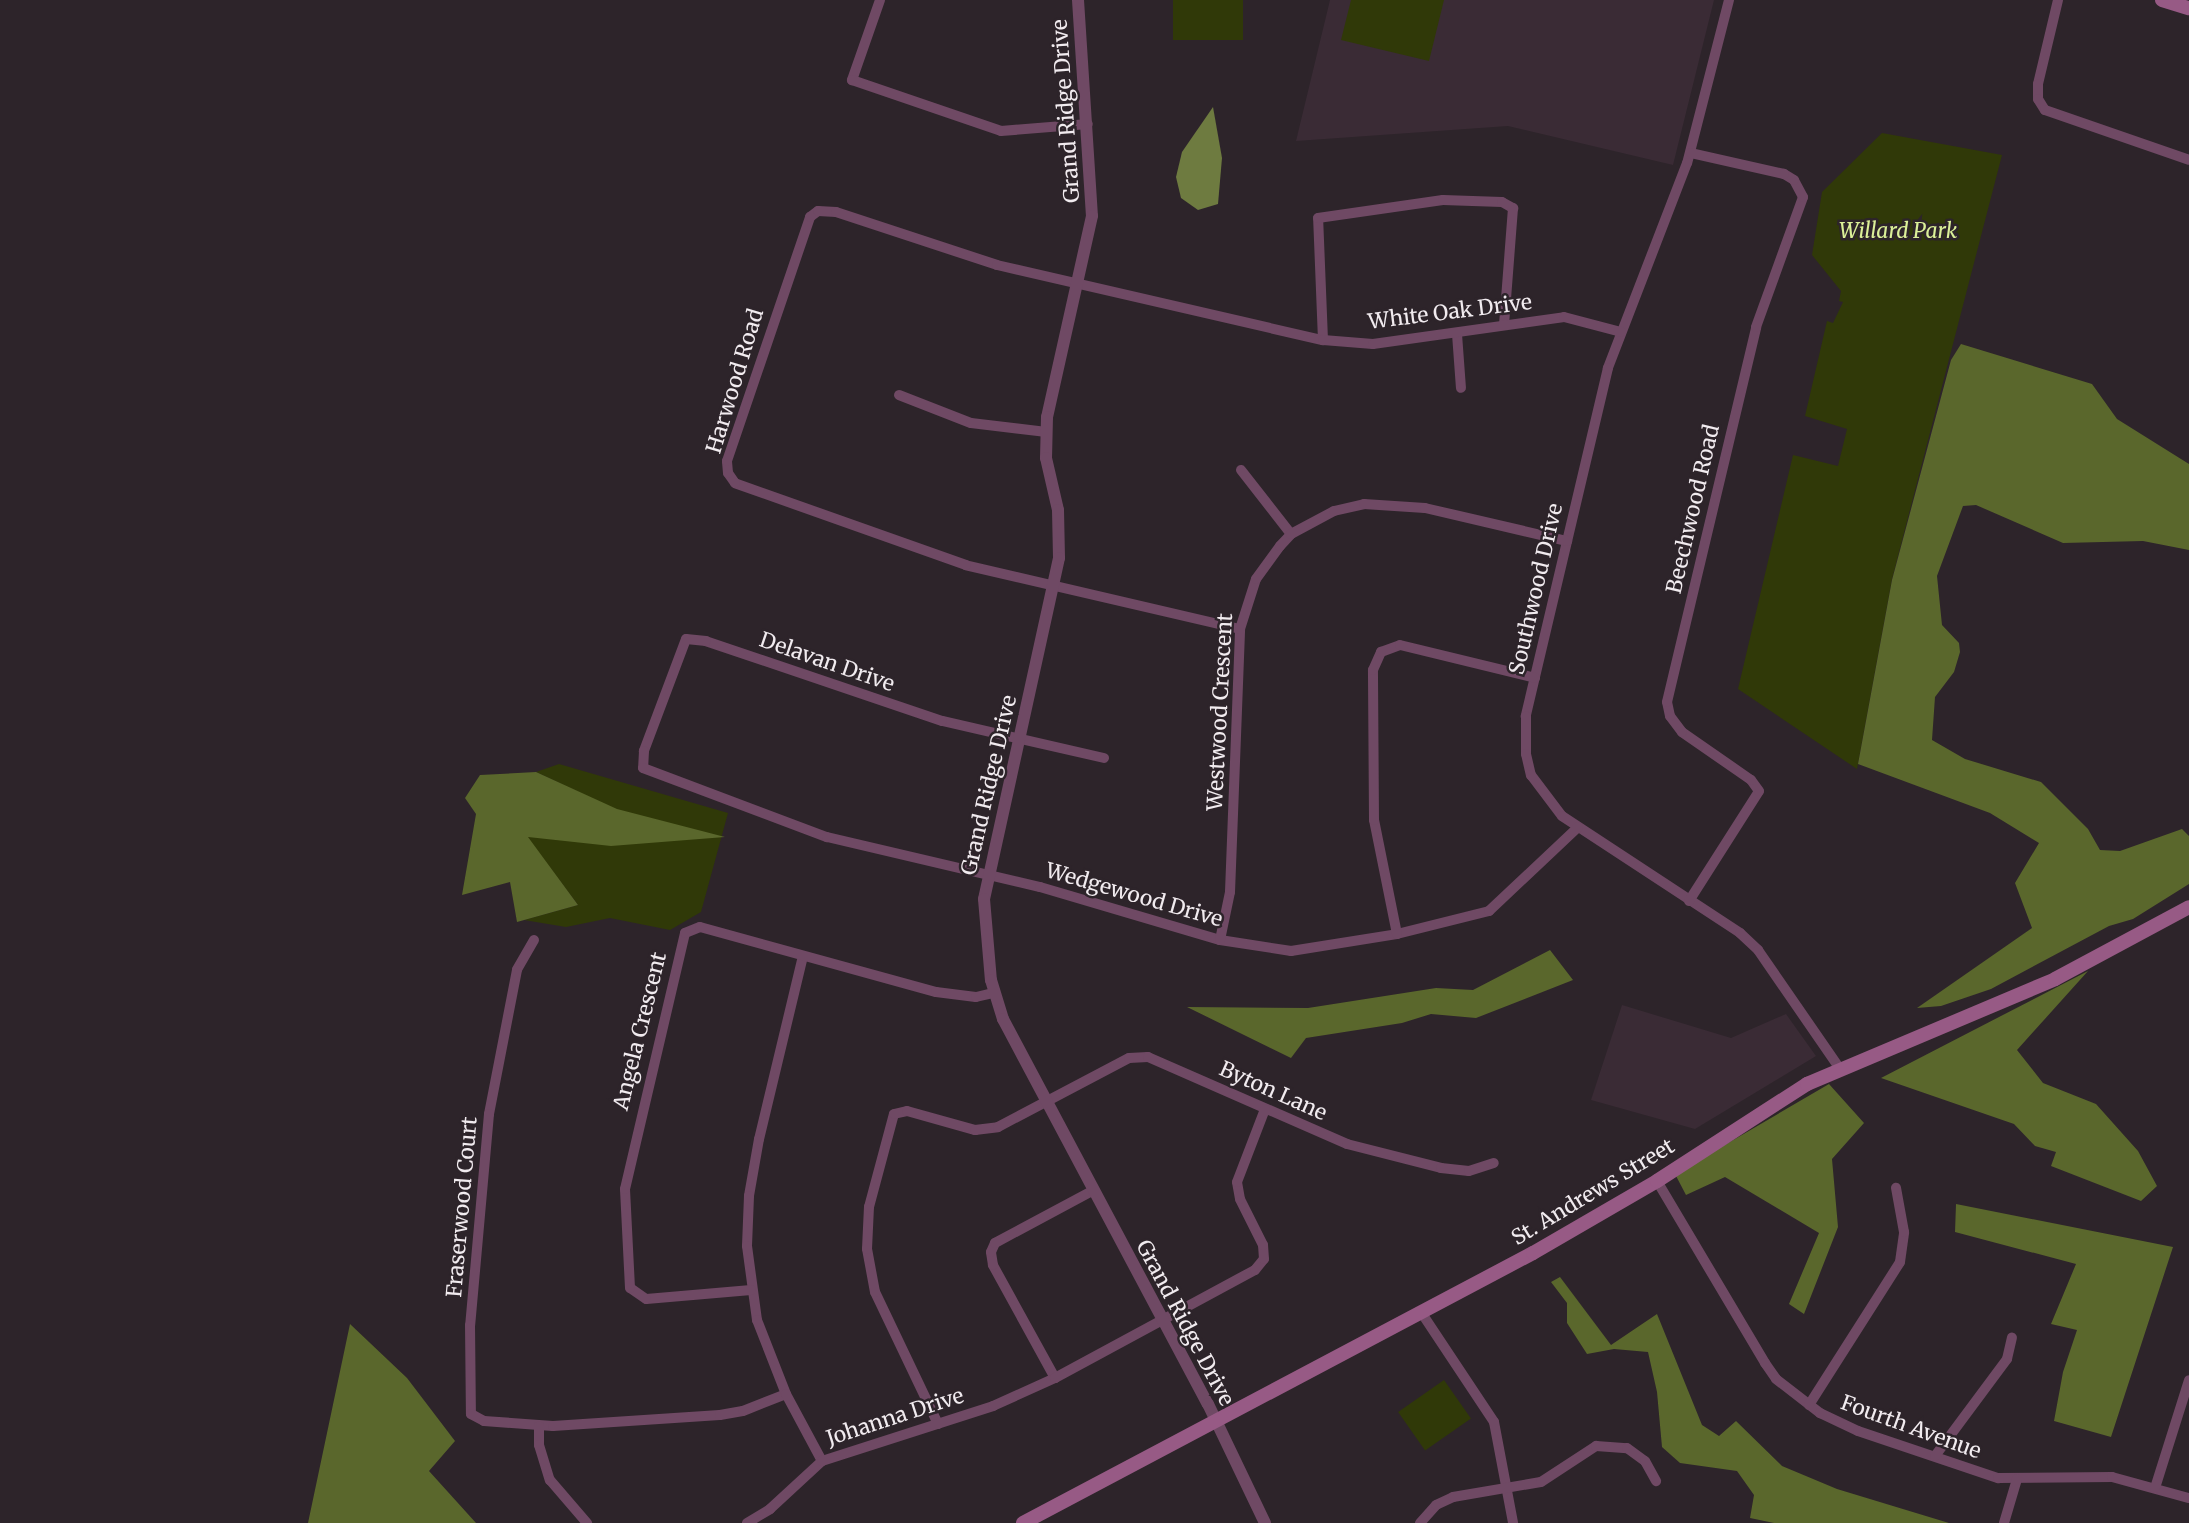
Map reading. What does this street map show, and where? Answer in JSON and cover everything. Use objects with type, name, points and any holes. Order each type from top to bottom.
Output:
[{"type":"main road","points":[[2162,0],[2189,8]]},
{"type":"main road","name":"St. Andrews Street","points":[[1023,1523],[1421,1312],[1657,1181],[1764,1110],[1840,1069],[2055,979],[2189,906]]},
{"type":"street","points":[[880,0],[852,80],[1001,131],[1088,124]]},
{"type":"street","name":"Grand Ridge Drive","points":[[1078,0],[1093,216],[1046,432],[1061,541],[1054,587],[983,911],[993,993],[1046,1102],[1163,1320],[1265,1523]]},
{"type":"street","name":"Southwood Drive","points":[[1729,0],[1690,153],[1621,332],[1567,541],[1535,678],[1525,735],[1531,775],[1544,797],[1578,827],[1758,950],[1840,1069]]},
{"type":"street","points":[[2059,0],[2038,84],[2038,99],[2045,110],[2189,160]]},
{"type":"street","name":"Beechwood Road","points":[[1689,901],[1759,791],[1751,779],[1682,732],[1670,716],[1667,702],[1756,327],[1803,197],[1794,180],[1784,174],[1690,153]]},
{"type":"street","points":[[1323,340],[1318,218],[1443,200],[1502,202],[1513,208],[1504,325]]},
{"type":"street","name":"Harwood Road","points":[[1079,282],[997,265],[836,212],[818,211],[805,225],[727,461],[735,483],[966,565],[1240,629]]},
{"type":"street","name":"White Oak Drive","points":[[1079,282],[1323,340],[1373,344],[1564,317],[1621,332]]},
{"type":"street","points":[[1457,334],[1461,388]]},
{"type":"street","points":[[899,394],[971,423],[1046,432]]},
{"type":"street","points":[[1241,470],[1291,534]]},
{"type":"street","name":"Westwood Crescent","points":[[1220,940],[1230,892],[1240,629],[1256,579],[1291,534],[1334,511],[1396,504],[1567,541]]},
{"type":"street","name":"Delavan Drive","points":[[656,777],[643,768],[644,751],[686,639],[706,641],[942,721],[1104,758]]},
{"type":"street","points":[[1397,934],[1374,820],[1373,670],[1381,652],[1400,645],[1535,678]]},
{"type":"street","name":"Wedgewood Drive","points":[[656,777],[827,837],[989,874],[1220,940],[1291,951],[1397,934],[1489,911],[1578,827]]},
{"type":"street","name":"Angela Crescent","points":[[751,1290],[638,1297],[630,1288],[627,1273],[625,1189],[685,933],[700,927],[936,992],[976,997],[993,993]]},
{"type":"street","name":"Fraserwood Court","points":[[534,940],[517,970],[489,1114],[470,1325],[469,1407],[484,1421],[539,1426]]},
{"type":"street","name":"Johanna Drive","points":[[803,956],[749,1196],[751,1290],[757,1320],[786,1394],[822,1461],[938,1424],[1055,1378],[1255,1270],[1264,1259],[1263,1245],[1240,1199],[1237,1182],[1265,1109]]},
{"type":"street","name":"Byton Lane","points":[[938,1424],[875,1292],[867,1249],[869,1207],[888,1127],[894,1114],[907,1111],[975,1130],[998,1127],[1138,1056],[1347,1144],[1441,1168],[1469,1171],[1494,1163]]},
{"type":"street","name":"Fourth Avenue","points":[[1657,1181],[1776,1379],[1809,1405],[1840,1424],[1998,1478],[2112,1477],[2189,1498]]},
{"type":"street","points":[[1809,1405],[1900,1262],[1904,1232],[1896,1188]]},
{"type":"street","points":[[1055,1378],[993,1265],[991,1252],[995,1243],[1094,1190]]},
{"type":"street","points":[[1421,1312],[1494,1422],[1513,1523]]},
{"type":"street","points":[[1935,1456],[2007,1359],[2012,1338]]},
{"type":"street","points":[[2155,1488],[2189,1380]]},
{"type":"street","points":[[587,1523],[550,1480],[539,1445],[539,1426],[720,1415],[743,1411],[786,1394]]},
{"type":"street","points":[[1420,1523],[1436,1505],[1453,1497],[1541,1482],[1580,1452],[1607,1444],[1636,1453],[1656,1481]]},
{"type":"street","points":[[747,1523],[770,1509],[822,1461]]},
{"type":"street","points":[[2004,1523],[2017,1479]]},
{"type":"shaded area","points":[[1330,0],[1714,0],[1673,165],[1508,126],[1296,141]]},
{"type":"shaded area","points":[[1213,107],[1222,158],[1218,204],[1198,210],[1181,198],[1176,177],[1182,152]]},
{"type":"shaded area","points":[[1961,344],[2092,384],[2117,419],[2189,464],[2189,550],[2143,541],[2063,543],[1976,505],[1963,506],[1937,576],[1942,625],[1959,643],[1960,652],[1954,672],[1935,697],[1932,740],[1965,759],[2041,782],[2088,829],[2100,850],[2120,851],[2182,829],[2189,836],[2189,884],[2133,919],[2109,926],[1991,989],[1941,1006],[1917,1008],[2032,928],[2015,883],[2039,843],[1990,813],[1858,764],[1892,580],[1951,360]]},
{"type":"shaded area","points":[[536,772],[617,809],[725,837],[611,846],[528,837],[578,905],[517,922],[510,882],[462,895],[476,814],[465,798],[480,775]]},
{"type":"shaded area","points":[[1550,950],[1573,980],[1476,1018],[1431,1014],[1402,1023],[1306,1038],[1291,1058],[1187,1007],[1308,1008],[1436,988],[1473,990]]},
{"type":"shaded area","points":[[2088,971],[2017,1050],[2043,1083],[2096,1104],[2138,1151],[2157,1186],[2141,1201],[2051,1166],[2056,1152],[2035,1146],[2014,1124],[1881,1078]]},
{"type":"shaded area","points":[[1622,1005],[1731,1038],[1786,1014],[1816,1056],[1695,1129],[1591,1100]]},
{"type":"shaded area","points":[[1829,1084],[1864,1123],[1832,1159],[1838,1227],[1804,1314],[1789,1304],[1819,1233],[1725,1177],[1686,1195],[1675,1174]]},
{"type":"shaded area","points":[[1956,1204],[2173,1247],[2111,1437],[2054,1421],[2063,1372],[2077,1330],[2051,1324],[2076,1264],[1955,1232]]},
{"type":"shaded area","points":[[1560,1277],[1611,1345],[1657,1314],[1702,1425],[1719,1436],[1736,1421],[1782,1466],[1837,1489],[1949,1523],[1774,1523],[1750,1518],[1754,1495],[1737,1471],[1680,1463],[1662,1447],[1657,1392],[1648,1352],[1614,1349],[1587,1354],[1567,1323],[1567,1303],[1551,1282]]},
{"type":"shaded area","points":[[350,1324],[407,1378],[455,1441],[429,1471],[476,1523],[308,1523]]},
{"type":"green space","points":[[1173,0],[1243,0],[1243,40],[1173,40]]},
{"type":"green space","points":[[1351,0],[1444,0],[1429,61],[1341,40]]},
{"type":"green space","name":"Willard Park","points":[[1882,133],[2002,155],[1892,579],[1857,769],[1738,689],[1793,455],[1838,466],[1847,429],[1805,416],[1827,321],[1833,323],[1843,302],[1839,301],[1841,291],[1812,255],[1822,192]]},
{"type":"green space","points":[[559,764],[728,813],[701,912],[670,930],[610,918],[566,927],[524,920],[578,905],[527,837],[617,810],[536,772]]},
{"type":"green space","points":[[1444,1380],[1471,1419],[1425,1451],[1398,1412]]}]
